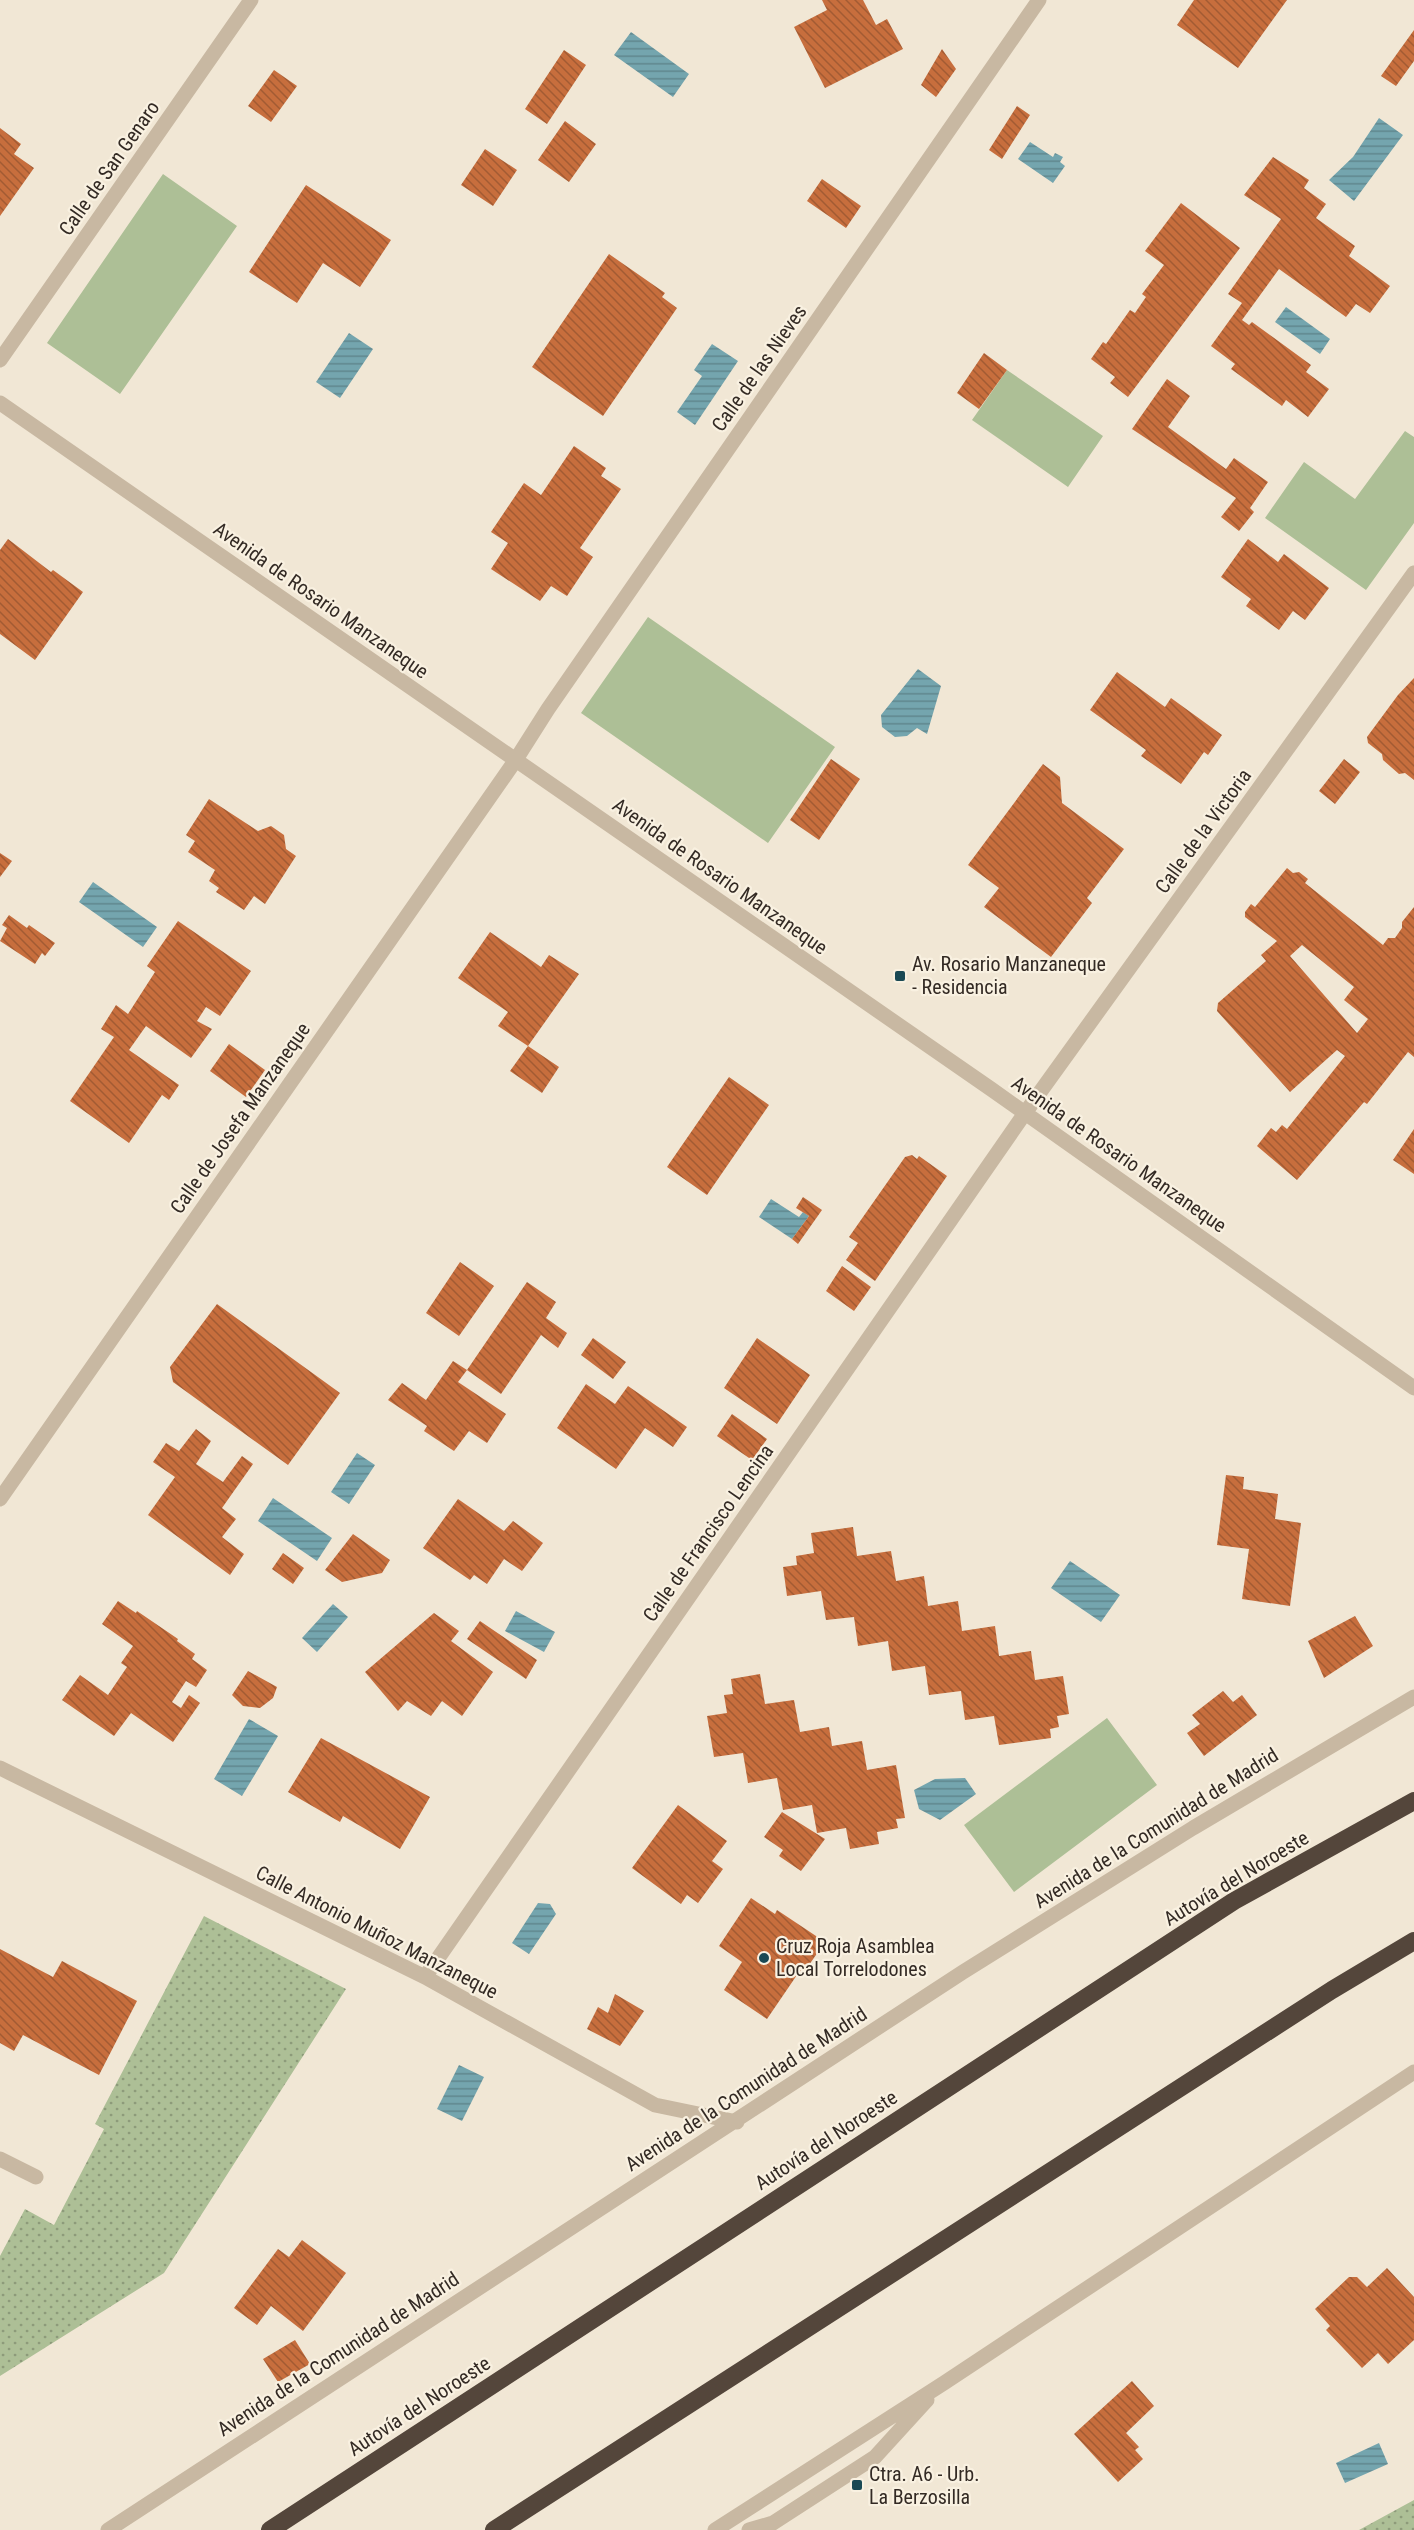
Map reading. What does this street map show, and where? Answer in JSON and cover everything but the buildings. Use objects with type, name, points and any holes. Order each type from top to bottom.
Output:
[{"type":"highway","name":"Autovía del Noroeste","points":[[270,2530],[1234,1901],[1414,1802]]},
{"type":"highway","points":[[494,2530],[1332,1990],[1414,1941]]},
{"type":"street","name":"Calle de San Genaro","points":[[0,360],[251,0]]},
{"type":"street","name":"Calle de las Nieves","points":[[515,761],[555,699],[1039,0]]},
{"type":"street","name":"Avenida de Rosario Manzaneque","points":[[0,403],[1025,1113],[1414,1388]]},
{"type":"street","name":"Calle de la Victoria","points":[[1025,1113],[1414,573]]},
{"type":"street","name":"Calle de Josefa Manzaneque","points":[[0,1499],[515,761]]},
{"type":"street","name":"Calle de Francisco Lencina","points":[[425,1977],[1025,1113]]},
{"type":"street","name":"Avenida de la Comunidad de Madrid","points":[[108,2530],[963,1972],[1192,1828],[1414,1697]]},
{"type":"street","name":"Calle Antonio Muñoz Manzaneque","points":[[0,1768],[425,1977],[655,2104],[736,2122]]},
{"type":"street","points":[[715,2530],[944,2383],[1414,2072]]},
{"type":"street","points":[[0,2159],[36,2177]]},
{"type":"street","points":[[749,2530],[773,2523],[875,2457],[944,2383]]},
{"type":"green space","points":[[163,174],[237,226],[120,394],[47,343]]},
{"type":"green space","points":[[1007,370],[1103,436],[1068,487],[972,420]]},
{"type":"green space","points":[[1405,431],[1414,437],[1414,523],[1366,590],[1265,518],[1304,462],[1355,499]]},
{"type":"green space","points":[[648,617],[835,747],[768,843],[581,713]]},
{"type":"green space","points":[[1107,1718],[1157,1785],[1014,1892],[964,1825]]},
{"type":"green space","points":[[204,1916],[346,1989],[164,2273],[0,2376],[0,2256],[25,2209],[54,2225],[104,2129],[95,2124]]},
{"type":"green space","points":[[1414,2500],[1414,2530],[1359,2530]]},
{"type":"water","points":[[631,32],[689,74],[673,97],[614,55]]},
{"type":"water","points":[[1379,118],[1403,135],[1354,201],[1329,180],[1353,157]]},
{"type":"water","points":[[1030,142],[1053,157],[1055,153],[1063,157],[1060,162],[1065,166],[1053,183],[1018,159]]},
{"type":"water","points":[[1286,307],[1330,339],[1320,354],[1275,322]]},
{"type":"water","points":[[349,333],[373,349],[340,398],[316,382]]},
{"type":"water","points":[[712,344],[738,361],[695,425],[677,412],[702,376],[694,370]]},
{"type":"water","points":[[918,669],[941,686],[927,734],[917,728],[907,736],[895,737],[882,727],[881,715]]},
{"type":"water","points":[[93,882],[157,927],[143,947],[79,902]]},
{"type":"water","points":[[771,1199],[799,1217],[803,1212],[809,1216],[792,1239],[759,1217]]},
{"type":"water","points":[[357,1453],[375,1465],[349,1504],[331,1492]]},
{"type":"water","points":[[273,1498],[332,1538],[317,1561],[258,1521]]},
{"type":"water","points":[[1070,1561],[1120,1595],[1101,1622],[1051,1588]]},
{"type":"water","points":[[333,1604],[348,1617],[317,1652],[302,1638]]},
{"type":"water","points":[[516,1611],[555,1632],[544,1652],[505,1631]]},
{"type":"water","points":[[249,1719],[278,1736],[242,1796],[214,1779]]},
{"type":"water","points":[[965,1778],[976,1794],[940,1820],[919,1809],[914,1790],[935,1779]]},
{"type":"water","points":[[538,1903],[550,1904],[556,1914],[529,1954],[512,1943]]},
{"type":"water","points":[[459,2065],[484,2077],[462,2121],[437,2109]]},
{"type":"water","points":[[1379,2443],[1388,2464],[1345,2483],[1336,2463]]},
{"type":"place","name":"Av. Rosario Manzaneque - Residencia","points":[[900,976]]},
{"type":"place","name":"Cruz Roja Asamblea Local Torrelodones","points":[[764,1958]]},
{"type":"place","name":"Ctra. A6 - Urb. La Berzosilla","points":[[857,2485]]}]
